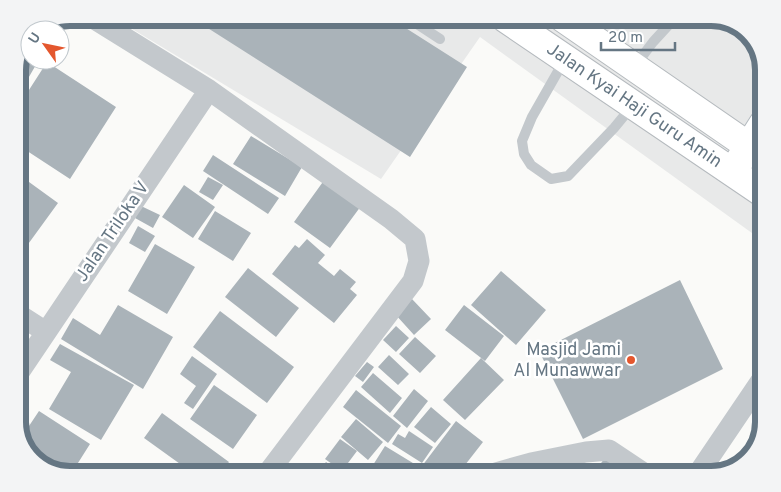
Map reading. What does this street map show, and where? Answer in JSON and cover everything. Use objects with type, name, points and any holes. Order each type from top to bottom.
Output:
[{"type":"main road","name":"Jalan Kyai Haji Guru Amin","points":[[516,26],[563,64],[630,108],[733,171],[755,187]]},
{"type":"main road","name":"Jalan Kyai Haji Guru Amin","points":[[575,26],[634,67],[755,140]]},
{"type":"main road","points":[[733,171],[755,146]]},
{"type":"street","points":[[106,26],[209,90],[391,219],[414,239],[419,261],[413,281],[273,466]]},
{"type":"street","name":"Jalan Triloka V","points":[[26,362],[209,90]]},
{"type":"street","points":[[26,319],[46,332]]},
{"type":"street","points":[[704,466],[755,391]]},
{"type":"street","points":[[520,466],[586,452],[609,450],[633,466]]},
{"type":"lane","points":[[420,26],[440,39]]},
{"type":"lane","points":[[634,67],[668,26]]},
{"type":"lane","points":[[563,64],[532,117],[522,142],[524,154],[531,165],[551,179],[568,176],[614,128],[630,108]]},
{"type":"shaded area","points":[[127,26],[711,26],[728,30],[740,37],[750,51],[754,62],[755,235],[480,37],[381,179]]},
{"type":"building","points":[[205,26],[403,26],[467,67],[410,157]]},
{"type":"building","points":[[26,70],[33,70],[26,82]]},
{"type":"building","points":[[42,70],[59,70],[116,107],[70,179],[26,150],[26,95]]},
{"type":"building","points":[[251,136],[302,167],[285,196],[233,164]]},
{"type":"building","points":[[213,155],[279,198],[268,214],[203,171]]},
{"type":"building","points":[[208,177],[223,185],[213,200],[199,192]]},
{"type":"building","points":[[325,179],[361,206],[330,248],[294,222]]},
{"type":"building","points":[[26,180],[58,203],[26,247]]},
{"type":"building","points":[[184,185],[215,207],[193,238],[162,217]]},
{"type":"building","points":[[141,206],[160,215],[153,228],[135,218]]},
{"type":"building","points":[[215,211],[251,233],[233,261],[198,239]]},
{"type":"building","points":[[138,226],[155,236],[145,252],[129,243]]},
{"type":"building","points":[[307,239],[325,255],[318,263],[334,276],[340,269],[356,282],[350,289],[357,295],[334,323],[272,274],[295,245],[299,248]]},
{"type":"building","points":[[155,244],[195,267],[167,314],[128,291]]},
{"type":"building","points":[[248,268],[299,308],[276,337],[225,297]]},
{"type":"building","points":[[501,271],[546,310],[516,345],[471,305]]},
{"type":"building","name":"Masjid Jami Al Munawwar","points":[[680,280],[723,369],[583,439],[539,351]]},
{"type":"building","points":[[412,299],[431,319],[414,335],[395,314]]},
{"type":"building","points":[[118,305],[173,337],[143,389],[61,339],[73,318],[100,335]]},
{"type":"building","points":[[464,305],[504,336],[485,361],[445,330]]},
{"type":"building","points":[[220,311],[294,367],[267,403],[193,347]]},
{"type":"building","points":[[396,326],[409,338],[396,352],[383,340]]},
{"type":"building","points":[[415,337],[436,356],[420,373],[399,354]]},
{"type":"building","points":[[60,344],[134,385],[101,440],[49,409],[71,372],[50,360]]},
{"type":"building","points":[[389,355],[409,374],[398,385],[378,367]]},
{"type":"building","points":[[192,356],[217,374],[193,409],[184,403],[196,386],[180,374]]},
{"type":"building","points":[[481,358],[504,380],[465,420],[443,400]]},
{"type":"building","points":[[367,362],[374,367],[363,382],[355,376]]},
{"type":"building","points":[[373,373],[402,398],[390,413],[361,387]]},
{"type":"building","points":[[214,385],[257,415],[233,449],[190,419]]},
{"type":"building","points":[[414,389],[428,401],[407,428],[393,416]]},
{"type":"building","points":[[356,390],[401,426],[388,443],[343,407]]},
{"type":"building","points":[[431,407],[451,424],[435,443],[414,427]]},
{"type":"building","points":[[39,411],[90,444],[76,466],[59,464],[48,460],[37,451],[27,429]]},
{"type":"building","points":[[162,413],[229,462],[226,466],[183,466],[144,438]]},
{"type":"building","points":[[356,419],[383,442],[368,460],[341,437]]},
{"type":"building","points":[[456,421],[483,442],[464,466],[422,466]]},
{"type":"building","points":[[409,431],[433,447],[422,463],[392,444],[398,434],[405,438]]},
{"type":"building","points":[[340,439],[357,451],[346,466],[335,466],[325,459]]},
{"type":"building","points":[[385,446],[418,466],[375,466],[373,465]]},
{"type":"building","points":[[607,455],[622,466],[599,466]]},
{"type":"building","points":[[326,462],[331,466],[323,466]]},
{"type":"place","name":"Masjid Jami Al Munawwar","points":[[631,360]]}]
